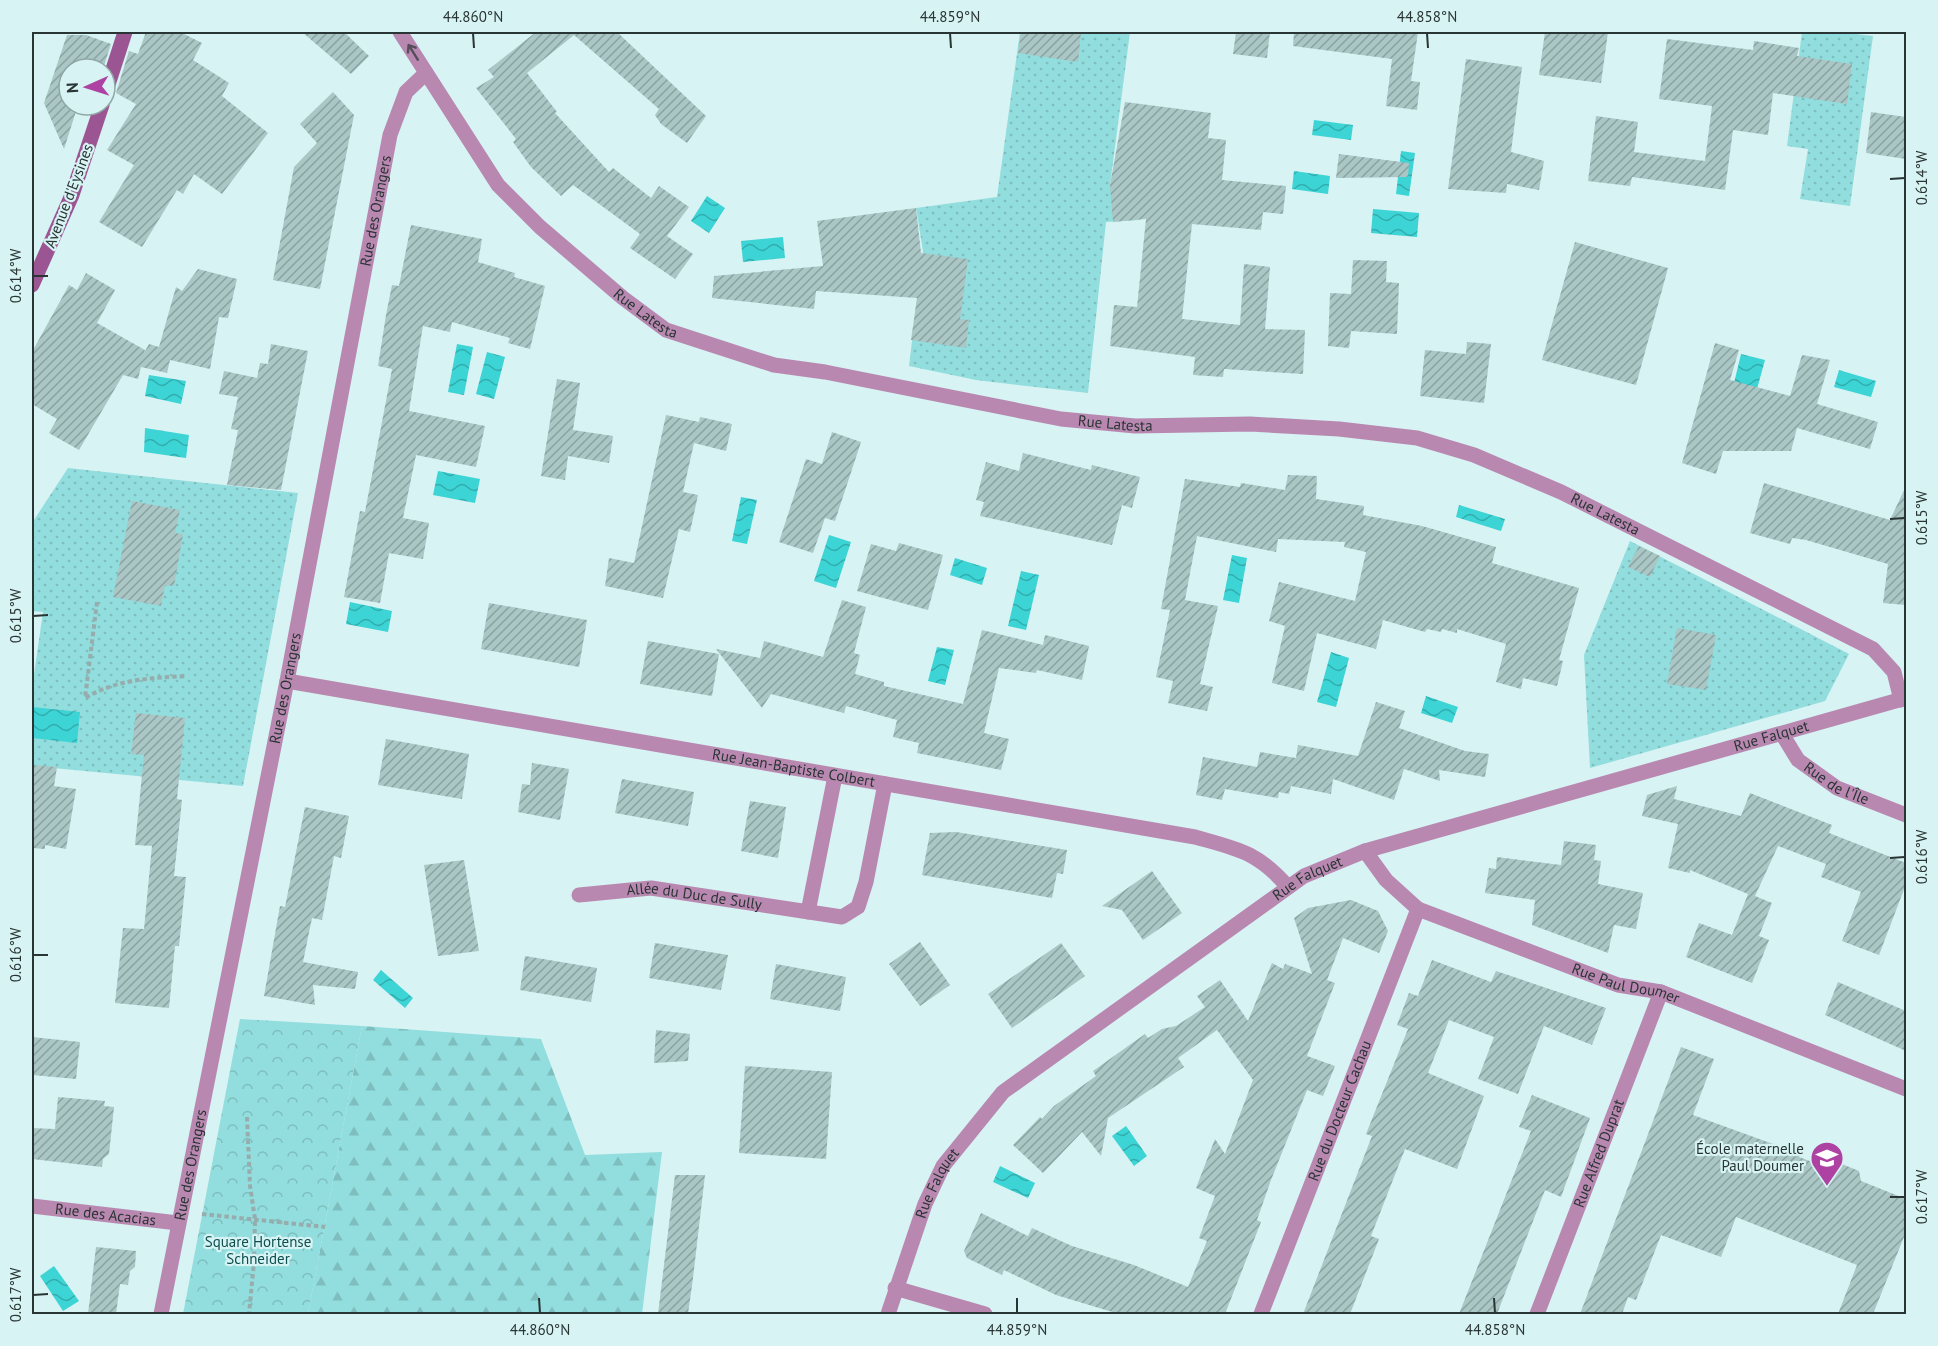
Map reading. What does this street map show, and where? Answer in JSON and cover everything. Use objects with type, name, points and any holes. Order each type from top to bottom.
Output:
[{"type":"street","points":[[117,57],[125,32]]},
{"type":"street","name":"Rue Latesta","points":[[400,32],[498,185],[548,234],[623,298],[666,330],[774,364],[1061,419],[1135,426],[1250,424],[1339,429],[1417,438],[1474,455],[1561,492],[1874,649],[1894,672],[1904,699]]},
{"type":"street","name":"Rue des Orangers","points":[[161,1314],[286,681],[390,135],[406,92],[426,73]]},
{"type":"street","name":"Avenue d'Eysines","points":[[32,285],[72,195],[98,117]]},
{"type":"street","name":"Rue Jean-Baptiste Colbert","points":[[286,681],[1195,837],[1250,852],[1271,867],[1288,887]]},
{"type":"street","name":"Rue Falquet","points":[[888,1314],[895,1287],[925,1204],[943,1166],[1003,1092],[1304,876],[1365,851],[1904,699]]},
{"type":"street","name":"Rue de l'Île","points":[[1782,734],[1798,760],[1837,788],[1906,815]]},
{"type":"street","points":[[808,912],[835,776]]},
{"type":"street","name":"Allée du Duc de Sully","points":[[579,895],[651,888],[842,917],[858,907],[866,882],[885,784]]},
{"type":"street","name":"Rue Paul Doumer","points":[[1365,851],[1386,880],[1418,909],[1618,985],[1661,992],[1906,1089]]},
{"type":"street","name":"Rue du Docteur Cachau","points":[[1261,1314],[1418,909]]},
{"type":"street","name":"Rue Alfred Duprat","points":[[1537,1314],[1661,992]]},
{"type":"street","name":"Rue des Acacias","points":[[32,1206],[179,1218]]},
{"type":"street","points":[[895,1287],[985,1314]]},
{"type":"path","points":[[97,602],[85,698],[101,689],[133,680],[188,676]]},
{"type":"path","points":[[247,1118],[250,1186],[255,1219],[249,1314]]},
{"type":"path","points":[[179,1218],[255,1219],[325,1227]]},
{"type":"green space","points":[[1020,32],[1130,32],[1110,185],[1136,181],[1139,220],[1106,222],[1088,393],[976,380],[909,366],[923,251],[916,208],[997,197]]},
{"type":"green space","points":[[1802,32],[1838,32],[1873,36],[1850,206],[1800,199],[1808,149],[1787,146]]},
{"type":"green space","points":[[68,468],[298,493],[243,786],[32,766],[32,688],[43,612],[32,611],[32,523]]},
{"type":"green space","points":[[1630,541],[1849,654],[1825,701],[1590,768],[1584,655]]},
{"type":"green space","name":"Square Hortense Schneider","points":[[240,1019],[362,1026],[308,1314],[183,1314]]},
{"type":"green space","points":[[362,1026],[541,1039],[585,1155],[662,1152],[642,1314],[308,1314]]},
{"type":"water","points":[[1314,120],[1353,125],[1351,140],[1312,135]]},
{"type":"water","points":[[1401,151],[1415,153],[1409,196],[1396,194]]},
{"type":"water","points":[[1294,171],[1330,176],[1328,194],[1292,189]]},
{"type":"water","points":[[707,196],[725,208],[709,233],[691,221]]},
{"type":"water","points":[[1373,209],[1419,213],[1417,237],[1371,233]]},
{"type":"water","points":[[783,237],[785,258],[743,262],[741,241]]},
{"type":"water","points":[[457,344],[473,347],[464,395],[448,392]]},
{"type":"water","points":[[487,352],[505,357],[494,399],[476,394]]},
{"type":"water","points":[[1741,354],[1765,360],[1757,389],[1734,383]]},
{"type":"water","points":[[1839,370],[1876,381],[1871,397],[1834,387]]},
{"type":"water","points":[[149,375],[186,381],[181,404],[145,396]]},
{"type":"water","points":[[145,428],[189,435],[186,458],[144,452]]},
{"type":"water","points":[[438,471],[480,479],[475,503],[433,495]]},
{"type":"water","points":[[741,497],[757,500],[747,544],[732,541]]},
{"type":"water","points":[[1459,505],[1505,519],[1501,531],[1456,517]]},
{"type":"water","points":[[829,535],[851,542],[836,588],[814,581]]},
{"type":"water","points":[[1232,555],[1247,558],[1239,603],[1223,600]]},
{"type":"water","points":[[955,558],[987,568],[982,585],[950,575]]},
{"type":"water","points":[[1021,571],[1039,575],[1026,630],[1008,626]]},
{"type":"water","points":[[350,602],[392,611],[388,632],[346,624]]},
{"type":"water","points":[[937,647],[954,650],[945,685],[928,681]]},
{"type":"water","points":[[1331,652],[1349,658],[1336,707],[1317,702]]},
{"type":"water","points":[[1426,696],[1458,707],[1452,723],[1421,713]]},
{"type":"water","points":[[32,707],[80,712],[77,743],[32,738]]},
{"type":"water","points":[[381,970],[413,998],[405,1008],[373,980]]},
{"type":"water","points":[[1126,1126],[1147,1156],[1134,1166],[1112,1136]]},
{"type":"water","points":[[1000,1166],[1035,1183],[1028,1198],[993,1182]]},
{"type":"water","points":[[54,1266],[79,1301],[63,1311],[40,1276]]},
{"type":"building","points":[[146,32],[180,32],[202,43],[193,60],[229,83],[222,96],[268,133],[222,194],[194,174],[183,194],[177,190],[142,247],[99,222],[134,165],[107,150],[136,104],[117,94],[117,90],[129,51],[138,54]]},
{"type":"building","points":[[302,32],[344,32],[369,56],[351,74]]},
{"type":"building","points":[[536,32],[617,32],[706,116],[687,143],[661,124],[655,115],[659,109],[574,35],[527,73],[557,112],[555,113],[609,172],[613,168],[651,198],[659,186],[689,207],[667,236],[693,254],[675,279],[630,248],[640,234],[591,198],[573,185],[561,196],[531,167],[513,142],[516,139],[476,88],[494,77],[488,70]]},
{"type":"building","points":[[1021,32],[1081,32],[1078,62],[1018,53]]},
{"type":"building","points":[[1236,32],[1270,32],[1267,58],[1233,54]]},
{"type":"building","points":[[1294,32],[1418,32],[1411,81],[1420,82],[1417,110],[1386,106],[1392,59],[1293,46]]},
{"type":"building","points":[[1545,32],[1608,32],[1601,83],[1539,75]]},
{"type":"building","points":[[67,35],[86,35],[111,44],[107,57],[60,57]]},
{"type":"building","points":[[1667,39],[1753,50],[1754,41],[1799,48],[1797,56],[1852,64],[1847,104],[1773,93],[1768,135],[1733,130],[1725,190],[1632,177],[1630,186],[1588,181],[1596,116],[1638,122],[1634,152],[1705,161],[1712,106],[1659,99]]},
{"type":"building","points":[[1466,59],[1522,67],[1511,152],[1544,161],[1539,190],[1507,184],[1506,193],[1448,189]]},
{"type":"building","points":[[57,65],[57,117],[74,117],[64,149],[44,103]]},
{"type":"building","points":[[333,92],[354,115],[320,289],[273,280],[294,167],[317,143],[300,124]]},
{"type":"building","points":[[1125,102],[1211,113],[1208,138],[1226,140],[1222,180],[1286,186],[1283,214],[1263,212],[1261,230],[1192,224],[1182,319],[1240,325],[1244,264],[1270,267],[1265,329],[1305,330],[1303,374],[1224,369],[1223,377],[1193,375],[1195,357],[1110,346],[1114,305],[1137,307],[1146,219],[1113,222],[1110,185]]},
{"type":"building","points":[[1871,112],[1906,117],[1906,159],[1866,153]]},
{"type":"building","points":[[1339,154],[1409,163],[1408,177],[1336,178]]},
{"type":"building","points":[[916,208],[921,253],[968,259],[960,319],[969,320],[966,348],[911,340],[917,298],[816,291],[814,309],[712,298],[714,276],[823,266],[817,221]]},
{"type":"building","points":[[411,225],[482,239],[478,262],[515,273],[514,277],[545,286],[530,349],[508,343],[510,338],[452,322],[450,332],[423,326],[409,411],[485,426],[476,467],[416,455],[403,518],[429,523],[423,559],[389,553],[380,603],[344,597],[360,511],[365,512],[392,369],[378,366],[386,315],[392,285],[399,286]]},
{"type":"building","points":[[1575,242],[1668,268],[1636,385],[1542,360]]},
{"type":"building","points":[[1353,260],[1387,261],[1386,282],[1399,283],[1397,334],[1351,331],[1349,348],[1328,346],[1330,293],[1351,294]]},
{"type":"building","points":[[198,269],[237,279],[228,318],[219,317],[210,369],[170,360],[167,373],[141,367],[138,379],[123,375],[79,450],[49,433],[57,419],[32,404],[32,352],[69,285],[77,290],[86,273],[115,290],[97,323],[145,350],[144,353],[149,344],[159,347],[176,287],[182,291]]},
{"type":"building","points":[[1467,342],[1491,344],[1484,403],[1420,396],[1425,350],[1466,354]]},
{"type":"building","points":[[1715,343],[1739,350],[1730,380],[1790,396],[1802,355],[1830,360],[1817,404],[1878,422],[1870,449],[1797,428],[1791,451],[1723,451],[1716,474],[1682,463]]},
{"type":"building","points":[[271,344],[308,351],[281,490],[227,485],[238,430],[231,429],[238,397],[219,394],[224,371],[257,378],[260,363],[268,364]]},
{"type":"building","points":[[557,379],[580,383],[573,430],[613,436],[609,463],[568,456],[565,480],[541,476]]},
{"type":"building","points":[[666,415],[699,422],[700,417],[732,424],[726,451],[694,443],[683,492],[698,495],[690,532],[679,529],[663,598],[605,586],[609,558],[634,563]]},
{"type":"building","points":[[832,432],[861,442],[835,521],[825,518],[813,553],[779,542],[806,459],[822,464]]},
{"type":"building","points":[[1023,453],[1091,470],[1092,465],[1140,477],[1132,508],[1122,505],[1112,545],[980,516],[984,502],[976,500],[986,462],[1019,471]]},
{"type":"building","points":[[1288,475],[1317,476],[1316,499],[1364,506],[1363,515],[1422,526],[1496,547],[1492,563],[1579,588],[1559,660],[1563,661],[1557,686],[1523,678],[1521,689],[1496,682],[1506,644],[1457,629],[1457,633],[1442,629],[1441,632],[1427,629],[1425,632],[1383,620],[1376,649],[1317,633],[1304,691],[1272,683],[1285,626],[1269,621],[1279,582],[1355,601],[1366,552],[1344,547],[1345,542],[1278,539],[1276,552],[1197,536],[1185,600],[1218,606],[1200,684],[1213,687],[1207,711],[1168,703],[1173,681],[1156,677],[1170,610],[1161,609],[1185,479],[1240,487],[1241,483],[1285,490]]},
{"type":"building","points":[[1764,483],[1890,520],[1906,486],[1906,605],[1883,603],[1888,564],[1806,540],[1792,538],[1790,544],[1750,533]]},
{"type":"building","points":[[132,501],[180,510],[175,533],[183,534],[174,586],[165,585],[161,606],[113,597]]},
{"type":"building","points":[[899,543],[943,555],[928,610],[857,591],[871,544],[896,551]]},
{"type":"building","points":[[1639,546],[1660,556],[1650,577],[1628,567]]},
{"type":"building","points":[[842,600],[866,607],[854,653],[860,655],[855,674],[884,682],[884,686],[963,704],[982,630],[1043,645],[1045,635],[1089,646],[1082,680],[1037,670],[1036,673],[999,668],[984,733],[1009,739],[1001,770],[917,753],[919,743],[893,737],[897,720],[846,706],[844,713],[771,694],[762,708],[716,649],[760,658],[764,641],[823,657]]},
{"type":"building","points":[[489,603],[587,620],[579,667],[481,649]]},
{"type":"building","points":[[1677,628],[1716,635],[1706,690],[1667,684]]},
{"type":"building","points":[[648,641],[719,654],[712,696],[640,684]]},
{"type":"building","points":[[1376,702],[1405,711],[1399,728],[1465,751],[1489,754],[1485,777],[1439,770],[1440,781],[1404,769],[1394,800],[1333,779],[1331,794],[1291,786],[1289,794],[1279,792],[1278,798],[1225,789],[1222,800],[1196,795],[1203,757],[1257,767],[1260,752],[1296,758],[1298,745],[1358,756]]},
{"type":"building","points":[[136,713],[185,718],[177,799],[182,800],[174,876],[186,877],[179,946],[175,946],[169,1008],[115,1003],[123,928],[144,929],[152,846],[135,845],[144,755],[131,754]]},
{"type":"building","points":[[386,739],[469,754],[462,799],[378,785]]},
{"type":"building","points":[[532,763],[569,769],[560,820],[518,812],[522,784],[530,785]]},
{"type":"building","points":[[32,765],[57,767],[54,786],[76,789],[66,849],[45,845],[45,849],[32,848]]},
{"type":"building","points":[[622,779],[694,792],[688,826],[615,813]]},
{"type":"building","points":[[1677,786],[1674,799],[1741,816],[1750,793],[1832,825],[1829,833],[1906,863],[1906,884],[1879,955],[1842,941],[1861,892],[1821,877],[1826,864],[1778,846],[1755,896],[1772,903],[1759,936],[1769,940],[1752,983],[1686,957],[1699,923],[1732,935],[1748,894],[1690,870],[1690,873],[1668,868],[1678,824],[1642,816],[1647,795]]},
{"type":"building","points":[[750,801],[786,807],[778,858],[741,851]]},
{"type":"building","points":[[305,807],[349,816],[341,858],[334,856],[322,920],[312,918],[303,962],[358,972],[355,989],[313,985],[315,1005],[264,996],[280,906],[285,907]]},
{"type":"building","points":[[956,832],[1067,850],[1063,874],[1057,873],[1052,898],[922,875],[930,833]]},
{"type":"building","points":[[1564,841],[1596,845],[1594,860],[1601,861],[1598,884],[1643,893],[1636,929],[1614,925],[1608,953],[1532,925],[1535,900],[1485,893],[1489,868],[1496,869],[1497,857],[1561,865]]},
{"type":"building","points":[[464,860],[479,951],[438,956],[424,865]]},
{"type":"building","points":[[1152,871],[1182,913],[1143,940],[1122,910],[1102,906]]},
{"type":"building","points":[[1351,900],[1378,911],[1388,931],[1379,953],[1343,938],[1327,980],[1335,983],[1307,1056],[1335,1066],[1323,1096],[1307,1090],[1271,1180],[1257,1220],[1261,1222],[1225,1314],[1119,1314],[1056,1295],[1004,1270],[1002,1275],[967,1258],[964,1251],[981,1213],[1028,1236],[1032,1228],[1072,1246],[1134,1265],[1188,1287],[1207,1241],[1199,1238],[1215,1196],[1196,1188],[1215,1139],[1225,1154],[1253,1080],[1217,1030],[1178,1058],[1184,1067],[1108,1118],[1101,1156],[1082,1132],[1043,1173],[1013,1145],[1040,1117],[1042,1119],[1054,1106],[1096,1076],[1093,1071],[1145,1034],[1148,1038],[1162,1029],[1176,1026],[1205,1007],[1197,996],[1220,980],[1248,1021],[1272,963],[1283,969],[1285,964],[1312,974],[1294,918],[1308,908]]},
{"type":"building","points":[[920,942],[950,985],[920,1006],[889,964]]},
{"type":"building","points":[[655,943],[728,955],[721,990],[649,978]]},
{"type":"building","points":[[1061,943],[1085,976],[1012,1028],[988,994]]},
{"type":"building","points":[[525,956],[597,968],[591,1002],[520,990]]},
{"type":"building","points":[[1432,960],[1491,982],[1496,971],[1606,1008],[1592,1045],[1544,1026],[1518,1094],[1478,1079],[1494,1037],[1449,1020],[1428,1073],[1484,1096],[1457,1169],[1405,1149],[1371,1236],[1379,1239],[1350,1314],[1303,1314],[1372,1136],[1366,1134],[1408,1029],[1397,1025],[1409,993],[1418,996]]},
{"type":"building","points":[[776,964],[846,977],[840,1011],[770,999]]},
{"type":"building","points":[[1838,982],[1906,1011],[1906,1051],[1825,1015]]},
{"type":"building","points":[[656,1030],[690,1034],[688,1061],[654,1063]]},
{"type":"building","points":[[32,1037],[80,1042],[76,1079],[32,1075]]},
{"type":"building","points":[[1681,1047],[1714,1059],[1693,1115],[1801,1154],[1799,1157],[1831,1169],[1842,1164],[1859,1171],[1861,1181],[1906,1199],[1906,1232],[1873,1314],[1838,1314],[1857,1265],[1736,1217],[1721,1257],[1661,1235],[1636,1300],[1628,1297],[1622,1314],[1580,1314]]},
{"type":"building","points":[[745,1066],[832,1072],[826,1159],[739,1153]]},
{"type":"building","points":[[1532,1095],[1590,1118],[1561,1197],[1545,1190],[1497,1314],[1459,1314],[1531,1131],[1519,1127]]},
{"type":"building","points":[[58,1097],[105,1101],[104,1106],[114,1107],[109,1154],[103,1159],[102,1167],[32,1159],[32,1128],[55,1129]]},
{"type":"building","points":[[675,1175],[705,1175],[693,1278],[688,1314],[658,1314]]},
{"type":"building","points":[[96,1247],[136,1251],[135,1267],[130,1271],[128,1285],[120,1284],[116,1314],[88,1314]]},
{"type":"place","name":"École maternelle Paul Doumer","points":[[1827,1187]]}]
